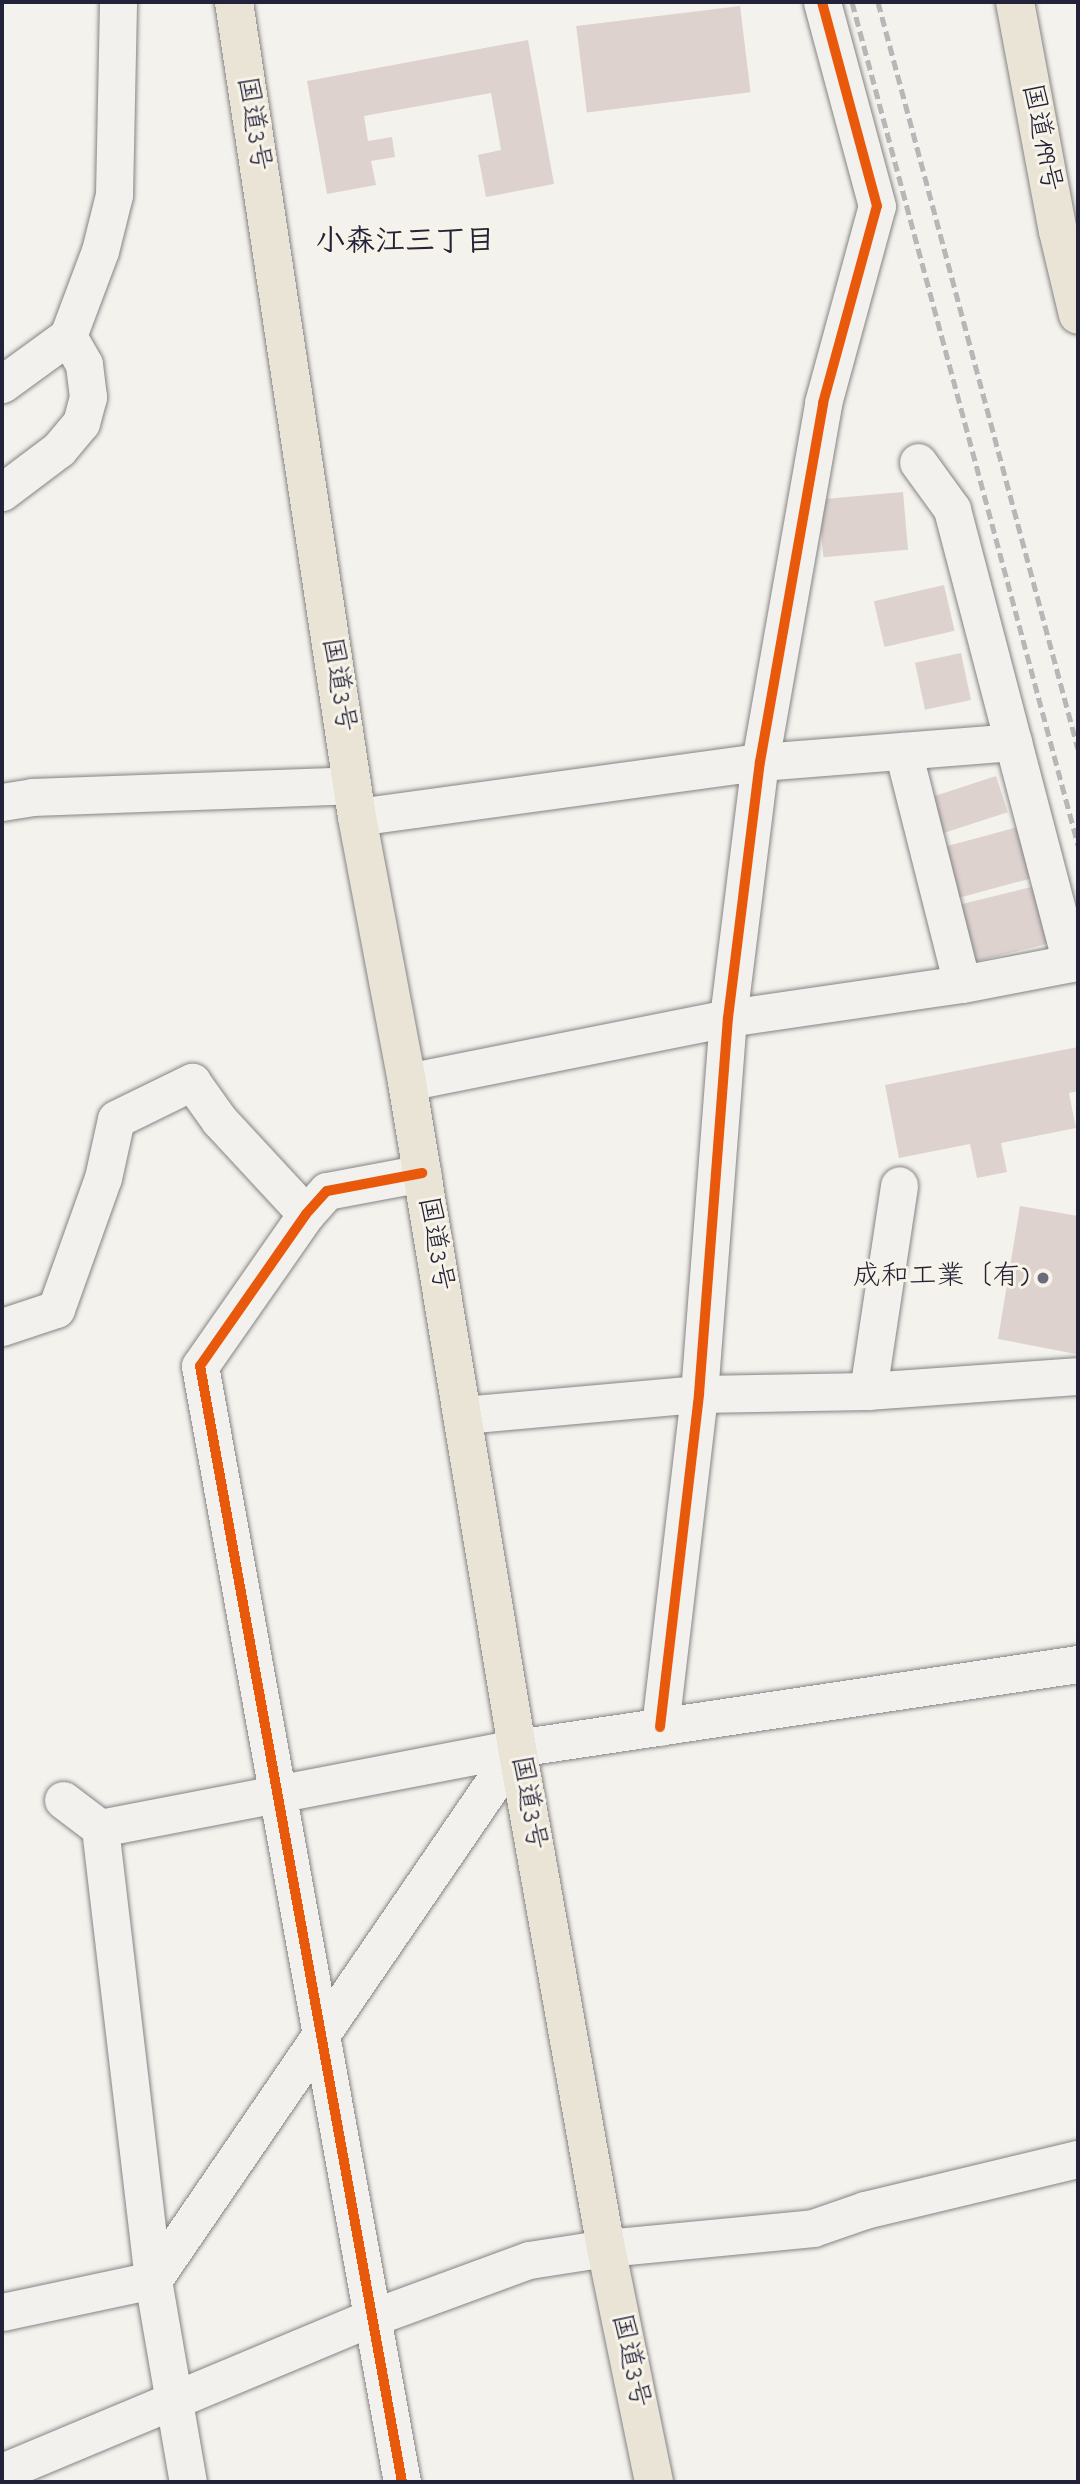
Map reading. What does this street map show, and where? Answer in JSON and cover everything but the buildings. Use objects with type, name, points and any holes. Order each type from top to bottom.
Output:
[{"type":"highway","name":"国道3号","points":[[234,2],[354,801],[407,1082],[517,1748],[606,2248],[654,2482]]},
{"type":"highway","name":"国道199号","points":[[1015,2],[1058,231],[1078,315]]},
{"type":"street","points":[[2,384],[68,336],[100,251],[114,195],[118,2]]},
{"type":"street","points":[[660,1727],[699,1394],[728,1018],[760,762],[823,403],[877,206],[821,2]]},
{"type":"street","points":[[2,492],[59,449],[81,423],[88,397],[84,364],[68,336]]},
{"type":"street","points":[[407,1082],[728,1018],[962,984],[1071,963],[952,509],[918,463]]},
{"type":"street","points":[[2,802],[32,797],[354,801],[760,762],[1013,742]]},
{"type":"street","points":[[903,751],[962,984]]},
{"type":"street","points":[[2,1327],[56,1310],[103,1178],[116,1119],[192,1082],[219,1120],[306,1214]]},
{"type":"street","points":[[402,2482],[280,1795],[200,1366],[306,1214],[327,1191],[422,1173]]},
{"type":"street","points":[[868,1391],[899,1185]]},
{"type":"street","points":[[463,1415],[699,1394],[868,1391],[1078,1377]]},
{"type":"street","points":[[100,1828],[517,1748],[1078,1664]]},
{"type":"street","points":[[2,2312],[153,2280],[517,1748]]},
{"type":"street","points":[[63,1800],[100,1828],[153,2280],[188,2482]]},
{"type":"street","points":[[2,2472],[371,2318],[529,2260],[606,2248],[813,2228],[866,2210],[1078,2159]]},
{"type":"railway","points":[[852,2],[1078,845]]},
{"type":"railway","points":[[878,2],[1078,749]]},
{"type":"cycle path","points":[[660,1727],[699,1394],[728,1018],[760,762],[823,403],[877,206],[822,2]]},
{"type":"cycle path","points":[[402,2482],[200,1366],[306,1214],[327,1191],[422,1173]]},
{"type":"place","name":"成和工業〔有)","points":[[1043,1278]]},
{"type":"district","name":"小森江三丁目","points":[[405,243]]}]
